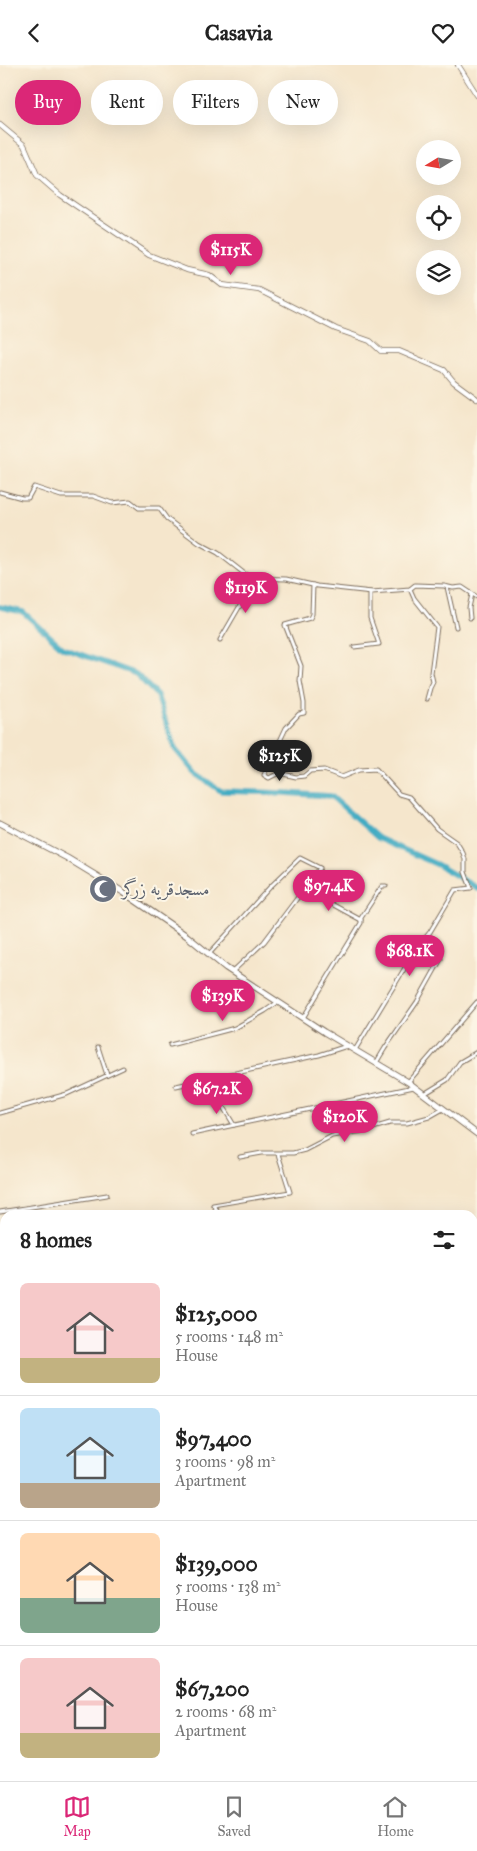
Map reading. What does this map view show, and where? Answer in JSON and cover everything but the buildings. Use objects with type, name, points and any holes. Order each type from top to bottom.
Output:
[{"type":"highway","points":[[0,823],[68,859],[123,892],[187,936],[232,972],[408,1082],[477,1134]]},
{"type":"street","points":[[458,65],[477,95]]},
{"type":"street","points":[[0,125],[24,145],[37,175],[60,195],[149,255],[187,270],[209,275],[222,285],[260,290],[336,329],[370,341],[381,351],[400,351],[444,370],[454,382],[477,399]]},
{"type":"street","points":[[0,492],[28,498],[34,487],[61,496],[93,496],[112,503],[130,501],[139,508],[159,509],[167,519],[199,543],[218,553],[250,578],[286,579],[313,585],[370,592],[410,589],[415,585],[462,587],[477,597]]},
{"type":"street","points":[[220,640],[242,604],[234,593],[250,578]]},
{"type":"street","points":[[313,585],[312,614],[310,619],[285,625],[302,666],[300,681],[304,713],[299,713],[286,728],[264,775],[269,778],[279,773],[296,777],[304,776],[310,771],[324,770],[342,777],[359,770],[376,769],[399,794],[409,797],[437,829],[457,843],[465,859],[465,872],[470,888],[455,890],[355,1050]]},
{"type":"street","points":[[447,587],[456,627]]},
{"type":"street","points":[[410,589],[414,598],[437,627],[431,673],[433,682],[427,699]]},
{"type":"street","points":[[354,647],[379,644],[370,618],[370,592]]},
{"type":"street","points":[[470,618],[469,608],[472,594]]},
{"type":"street","points":[[209,954],[271,886],[300,858],[320,868],[264,943],[232,972]]},
{"type":"street","points":[[303,1018],[361,919],[382,886],[386,886]]},
{"type":"street","points":[[304,889],[362,920]]},
{"type":"street","points":[[376,1063],[417,1002],[441,959]]},
{"type":"street","points":[[170,1045],[204,1038],[242,1025],[278,1002]]},
{"type":"street","points":[[408,1082],[477,1002]]},
{"type":"street","points":[[176,1086],[319,1055],[348,1045]]},
{"type":"street","points":[[98,1047],[106,1075]]},
{"type":"street","points":[[424,1094],[447,1080],[460,1062],[477,1052]]},
{"type":"street","points":[[0,1113],[67,1094],[123,1068]]},
{"type":"street","points":[[192,1134],[414,1087]]},
{"type":"street","points":[[217,1097],[234,1125]]},
{"type":"street","points":[[240,1157],[262,1153],[278,1154],[305,1150],[332,1136],[363,1131],[390,1123],[408,1123],[429,1117],[444,1109]]},
{"type":"street","points":[[217,1210],[213,1205],[290,1191],[278,1154]]},
{"type":"street","points":[[13,1210],[107,1195]]},
{"type":"waterway","points":[[0,607],[23,612],[63,648],[136,674],[157,695],[175,749],[195,773],[221,791],[331,796],[378,838],[438,865],[477,888]]},
{"type":"place","name":"مسجدقریه زرگر","points":[[103,889]]}]
